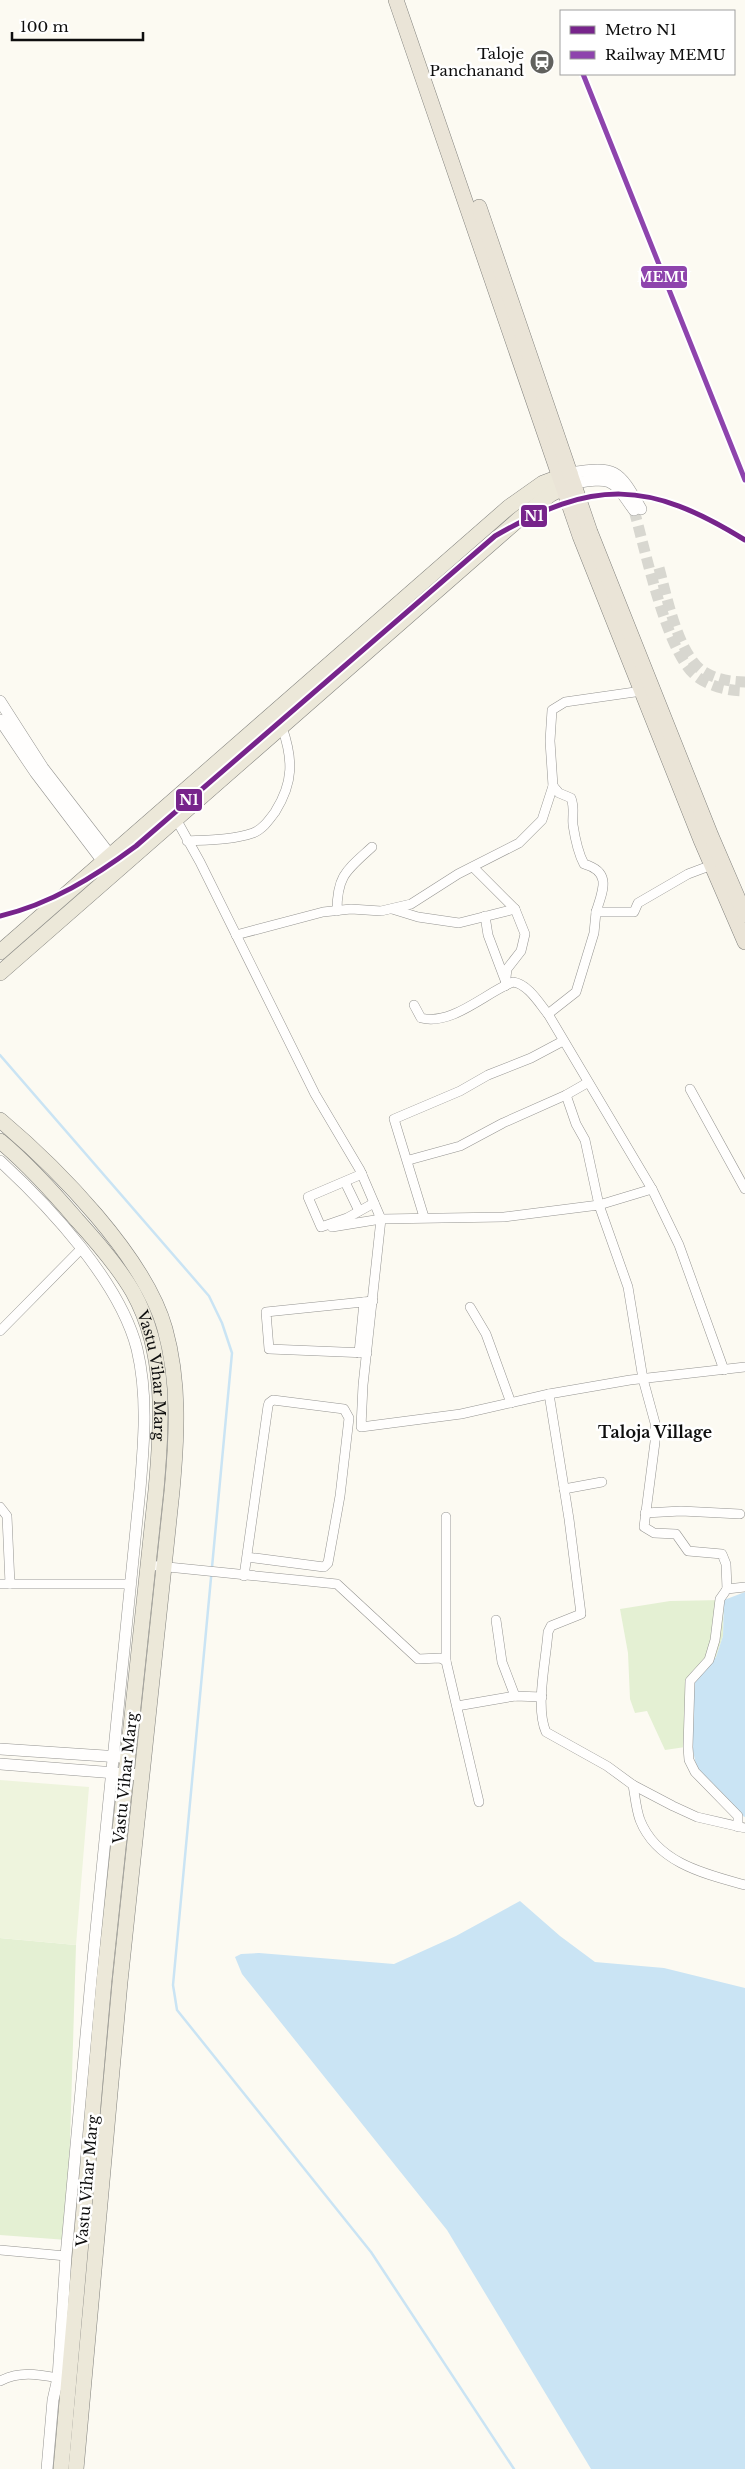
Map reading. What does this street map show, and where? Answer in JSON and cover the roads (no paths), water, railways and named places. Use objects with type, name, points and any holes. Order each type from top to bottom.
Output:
[{"type":"highway","points":[[396,0],[438,104]]},
{"type":"highway","points":[[408,0],[438,104],[566,479],[580,536],[712,865],[745,942]]},
{"type":"highway","points":[[566,479],[590,532],[711,836],[745,916]]},
{"type":"main road","points":[[0,973],[566,479]]},
{"type":"main road","points":[[0,952],[509,507],[527,493],[566,479]]},
{"type":"main road","points":[[0,1120],[50,1165],[109,1232],[139,1273],[161,1316],[171,1354],[178,1415],[171,1567],[141,1774],[120,1982],[76,2469]]},
{"type":"main road","name":"Vastu Vihar Marg","points":[[0,1141],[39,1176],[97,1242],[126,1281],[146,1321],[155,1357],[162,1416],[148,1565],[118,1773],[104,1981],[60,2469]]},
{"type":"street","points":[[566,479],[606,469],[618,474],[627,483],[638,509]]},
{"type":"street","points":[[236,935],[323,912],[381,911],[411,904],[519,842],[542,820],[553,786],[550,741],[552,710],[565,702],[642,691]]},
{"type":"street","points":[[0,701],[43,768],[107,859]]},
{"type":"street","points":[[0,720],[35,772],[107,859]]},
{"type":"street","points":[[187,841],[254,832],[267,823],[285,797],[290,780],[290,750],[282,727]]},
{"type":"street","points":[[548,1014],[576,992],[594,933],[596,912],[603,889],[602,873],[596,868],[584,864],[578,854],[573,827],[574,807],[571,798],[559,793],[553,786]]},
{"type":"street","points":[[166,807],[176,819],[315,1094],[362,1174],[381,1219],[368,1301],[363,1353],[361,1427],[461,1414],[548,1394],[643,1379],[745,1367]]},
{"type":"street","points":[[337,911],[337,890],[346,870],[372,847]]},
{"type":"street","points":[[596,912],[634,912],[638,903],[688,874],[712,865]]},
{"type":"street","points":[[473,867],[515,909],[525,934],[521,951],[507,969],[505,984]]},
{"type":"street","points":[[392,909],[418,917],[459,923],[515,909]]},
{"type":"street","points":[[485,916],[488,935],[505,984]]},
{"type":"street","points":[[414,1004],[421,1018],[431,1021],[455,1013],[505,984],[518,983],[532,995],[548,1014],[587,1084],[652,1189],[679,1245],[724,1370]]},
{"type":"street","points":[[424,1217],[409,1160],[394,1119],[460,1091],[488,1075],[531,1058],[563,1041]]},
{"type":"street","points":[[409,1160],[460,1146],[503,1123],[587,1084]]},
{"type":"street","points":[[690,1089],[745,1189]]},
{"type":"street","points":[[548,1394],[564,1489],[581,1614],[551,1626],[548,1632],[542,1697],[542,1723],[546,1732],[606,1766],[633,1785],[698,1817],[741,1828],[738,1816],[695,1772],[689,1760],[688,1747],[690,1681],[709,1660],[715,1640],[720,1599],[727,1589],[726,1564],[722,1554],[688,1551],[676,1534],[654,1533],[644,1527],[656,1442],[655,1423],[643,1379],[628,1286],[599,1205],[585,1140],[576,1124],[566,1095]]},
{"type":"street","points":[[0,1161],[48,1208],[106,1281],[118,1301],[133,1337],[140,1366],[144,1439],[129,1584],[120,1757]]},
{"type":"street","points":[[362,1174],[308,1197],[321,1227],[374,1203]]},
{"type":"street","points":[[346,1182],[358,1211]]},
{"type":"street","points":[[332,1227],[381,1219],[504,1216],[599,1205],[652,1189]]},
{"type":"street","points":[[0,1331],[81,1249]]},
{"type":"street","points":[[363,1353],[269,1350],[266,1312],[368,1301]]},
{"type":"street","points":[[470,1307],[486,1334],[511,1403]]},
{"type":"street","points":[[244,1576],[269,1402],[273,1400],[344,1408],[349,1418],[340,1496],[328,1563],[324,1567],[247,1558]]},
{"type":"street","points":[[564,1489],[602,1482]]},
{"type":"street","points":[[0,1507],[7,1516],[10,1584]]},
{"type":"street","points":[[645,1513],[682,1511],[740,1514]]},
{"type":"street","points":[[446,1517],[446,1661],[479,1802]]},
{"type":"street","points":[[148,1565],[231,1575],[337,1584],[418,1659],[440,1658],[446,1661]]},
{"type":"street","points":[[0,1584],[129,1584]]},
{"type":"street","points":[[727,1589],[745,1587]]},
{"type":"street","points":[[496,1620],[502,1662],[515,1696]]},
{"type":"street","points":[[457,1706],[515,1696],[542,1697]]},
{"type":"street","points":[[0,1749],[143,1759]]},
{"type":"street","points":[[0,1764],[141,1774]]},
{"type":"street","points":[[47,2469],[53,2400],[58,2378],[66,2256],[118,1773]]},
{"type":"street","points":[[633,1785],[639,1818],[647,1834],[666,1855],[691,1868],[745,1885]]},
{"type":"street","points":[[0,2250],[66,2256]]},
{"type":"street","points":[[0,2381],[15,2375],[34,2373],[58,2378]]},
{"type":"water","points":[[745,1592],[745,1817],[740,1815],[697,1770],[692,1746],[693,1683],[716,1657],[723,1636],[724,1600]]},
{"type":"water","points":[[520,1901],[560,1936],[595,1962],[664,1968],[745,1988],[745,2469],[591,2469],[447,2230],[242,1974],[235,1957],[241,1954],[259,1953],[394,1964],[456,1936]]},
{"type":"waterway","points":[[0,1055],[209,1296],[222,1323],[232,1353],[173,1985],[177,2010],[371,2252],[514,2469]]},
{"type":"tunnel","points":[[634,510],[650,573],[666,622],[685,662],[695,675],[712,685],[725,689],[745,691]]},
{"type":"tunnel","points":[[659,568],[669,608],[679,637],[693,661],[701,670],[711,676],[728,681],[745,682]]},
{"type":"metro line","name":"N1","points":[[0,916],[19,911],[54,897],[88,879],[136,846],[495,536],[530,517],[562,504],[592,496],[621,494],[649,497],[679,506],[710,520],[745,540]]},
{"type":"rail line","name":"MEMU","points":[[583,75],[745,480]]},
{"type":"place","name":"Taloje Panchanand","points":[[542,62]]},
{"type":"district","name":"Taloja Village","points":[[655,1432]]}]
